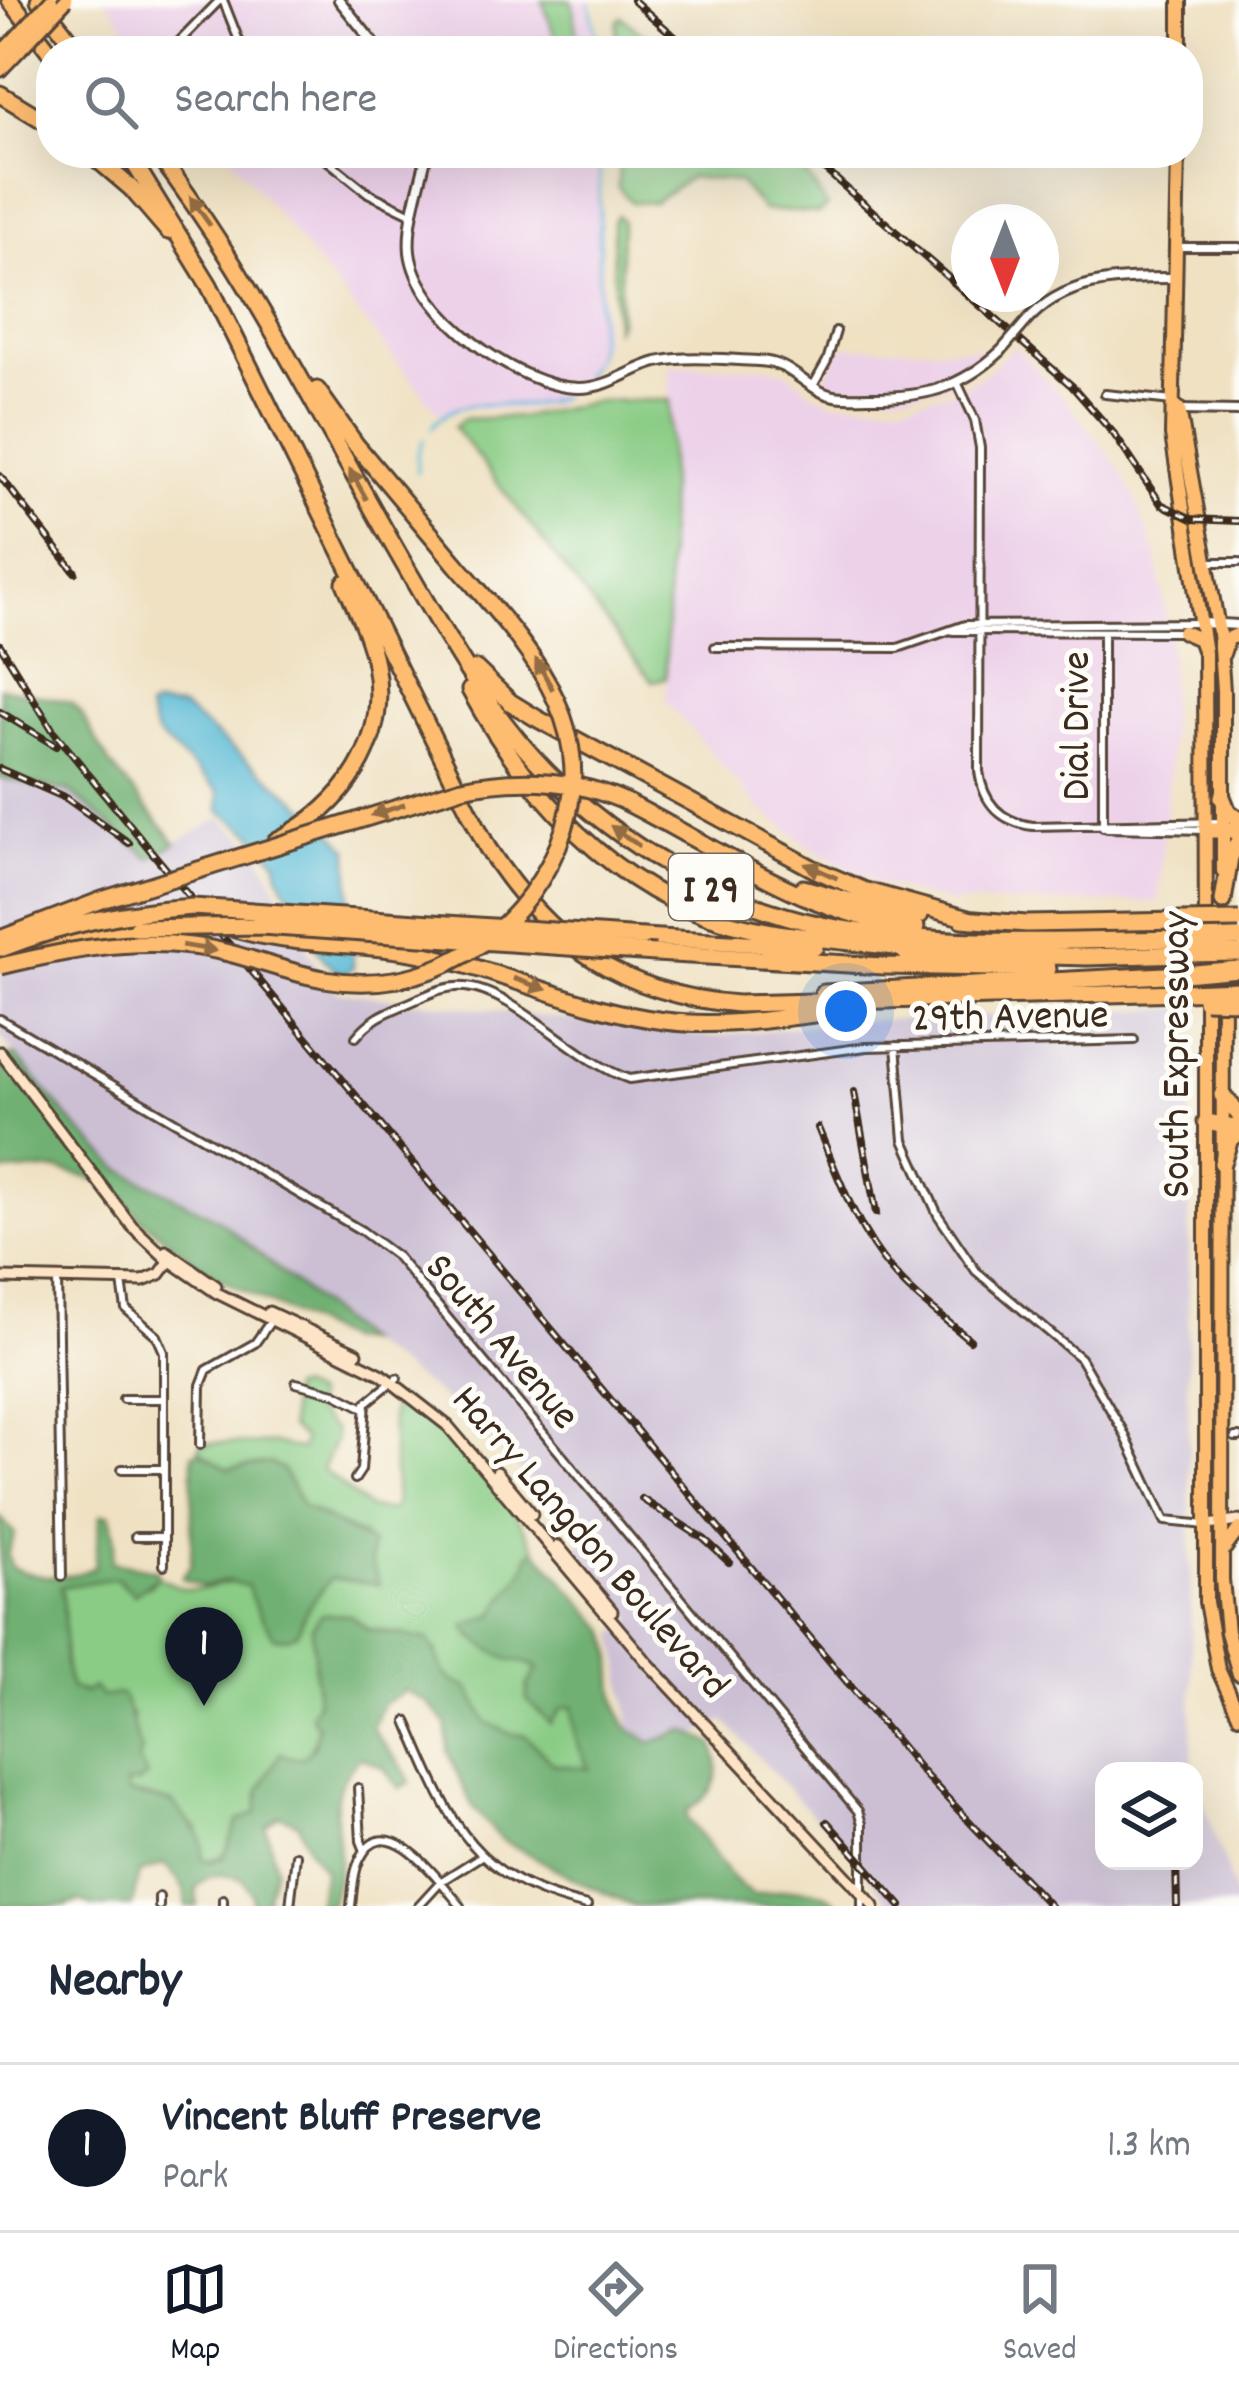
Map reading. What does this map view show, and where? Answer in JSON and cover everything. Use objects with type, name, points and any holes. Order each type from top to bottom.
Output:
[{"type":"highway","points":[[10,0],[38,36]]},
{"type":"highway","points":[[39,0],[66,34]]},
{"type":"highway","points":[[51,0],[66,34]]},
{"type":"highway","points":[[0,94],[36,116]]},
{"type":"highway","points":[[106,168],[164,224],[225,318]]},
{"type":"highway","name":"I 29","points":[[138,168],[182,237],[225,318],[462,802],[500,867],[545,923],[588,956],[636,982],[691,999],[738,1004],[939,1000],[1154,993],[1239,938]]},
{"type":"highway","name":"I 29","points":[[168,168],[240,273],[434,616],[488,702],[546,770],[617,831],[711,887],[821,925],[893,936],[1099,940],[1239,990]]},
{"type":"highway","points":[[0,966],[90,947],[175,944],[248,957],[320,978],[377,982],[441,967],[473,952],[496,934],[533,894],[563,832],[572,790],[568,748],[550,681],[338,422],[265,299],[240,273]]},
{"type":"highway","points":[[256,851],[289,835],[326,808],[356,772],[371,739],[378,702],[375,662],[318,507]]},
{"type":"highway","points":[[417,586],[484,717],[510,757],[573,827],[619,867],[649,889],[728,922],[911,952]]},
{"type":"highway","points":[[434,616],[472,664],[510,701],[640,777],[863,890],[972,920]]},
{"type":"highway","points":[[0,939],[62,913],[433,795],[501,781],[560,782],[624,801],[802,898],[849,915],[899,926],[1099,940]]},
{"type":"highway","points":[[1222,797],[1228,812],[1225,825]]},
{"type":"highway","points":[[1223,901],[1231,857],[1239,841]]},
{"type":"highway","points":[[748,868],[887,911],[1027,924],[1239,920]]},
{"type":"highway","points":[[0,949],[71,925],[150,909],[193,907],[643,938],[1087,957],[1184,971],[1239,1001]]},
{"type":"highway","points":[[0,966],[73,939],[104,933],[221,925],[961,969],[1184,971],[1239,953]]},
{"type":"highway","points":[[221,925],[421,953],[639,1017],[727,1024],[939,1000]]},
{"type":"highway","points":[[636,982],[745,998],[1239,968]]},
{"type":"highway","points":[[1222,1094],[1230,1123],[1222,1163]]},
{"type":"main road","points":[[0,70],[51,0]]},
{"type":"main road","points":[[0,54],[66,0]]},
{"type":"main road","points":[[1180,0],[1180,36]]},
{"type":"main road","name":"South Expressway","points":[[1178,168],[1174,456],[1203,628],[1225,825],[1230,1123],[1207,1525],[1209,1634],[1239,1715]]},
{"type":"main road","name":"South Expressway","points":[[1175,403],[1218,629],[1222,797]]},
{"type":"main road","points":[[1221,667],[1226,642],[1239,630]]},
{"type":"main road","points":[[1184,632],[1199,639],[1205,659]]},
{"type":"main road","name":"South Expressway","points":[[1222,1094],[1225,825]]},
{"type":"main road","name":"Harry Langdon Boulevard","points":[[0,1052],[166,1262],[395,1380],[464,1442],[647,1662],[874,1906]]},
{"type":"main road","name":"South Expressway","points":[[1222,1163],[1222,1561],[1224,1616],[1239,1674]]},
{"type":"main road","points":[[0,1278],[146,1280],[166,1262]]},
{"type":"main road","points":[[1222,1495],[1239,1524]]},
{"type":"main road","points":[[1207,1525],[1239,1524]]},
{"type":"main road","points":[[1222,1561],[1228,1539],[1239,1524]]},
{"type":"street","points":[[185,36],[221,0],[237,36]]},
{"type":"street","points":[[339,0],[368,36]]},
{"type":"street","points":[[337,168],[370,195],[415,215]]},
{"type":"street","points":[[424,168],[411,257],[429,297],[455,327],[520,372],[552,384],[587,388],[670,360],[770,362],[794,370],[833,396],[904,398],[958,384],[1001,351],[1042,307],[1079,286],[1107,280],[1176,278]]},
{"type":"street","points":[[1176,247],[1239,247]]},
{"type":"street","points":[[813,386],[836,331]]},
{"type":"street","points":[[958,384],[980,440],[980,776],[994,808],[1027,826],[1225,825]]},
{"type":"street","points":[[1105,394],[1239,411]]},
{"type":"street","points":[[1208,562],[1239,562]]},
{"type":"street","points":[[715,647],[898,648],[950,631],[980,628],[1239,630]]},
{"type":"street","points":[[1103,628],[1184,632],[1203,628]]},
{"type":"street","name":"Dial Drive","points":[[1103,628],[1103,827]]},
{"type":"street","name":"29th Avenue","points":[[356,1037],[384,1012],[440,988],[463,986],[489,992],[605,1071],[629,1079],[866,1047],[1134,1040]]},
{"type":"street","name":"South Avenue","points":[[0,1019],[397,1257],[861,1817],[862,1891]]},
{"type":"street","points":[[896,1046],[904,1140],[938,1215],[976,1271],[1080,1358],[1105,1396],[1166,1521],[1207,1525]]},
{"type":"street","points":[[57,1278],[62,1576]]},
{"type":"street","points":[[122,1279],[128,1312],[162,1346],[164,1565]]},
{"type":"street","points":[[200,1445],[201,1385],[207,1370],[257,1341],[274,1317]]},
{"type":"street","points":[[355,1479],[361,1470],[364,1408],[395,1380]]},
{"type":"street","points":[[296,1383],[335,1393],[364,1408]]},
{"type":"street","points":[[122,1399],[164,1399]]},
{"type":"street","points":[[122,1468],[164,1469]]},
{"type":"street","points":[[135,1537],[164,1537]]},
{"type":"street","points":[[407,1720],[449,1814],[481,1856],[532,1888],[587,1906]]},
{"type":"street","points":[[358,1788],[365,1851]]},
{"type":"street","points":[[351,1906],[357,1867],[365,1851],[383,1841],[402,1844],[461,1906]]},
{"type":"street","points":[[290,1906],[296,1855]]},
{"type":"street","points":[[418,1906],[440,1882],[481,1856]]},
{"type":"street","points":[[862,1891],[862,1906]]},
{"type":"shaded area","points":[[105,0],[592,0],[596,36],[134,36]]},
{"type":"shaded area","points":[[240,168],[601,168],[603,341],[595,363],[553,405],[525,410],[465,408],[442,417]]},
{"type":"shaded area","points":[[1014,346],[1061,394],[1115,462],[1156,554],[1169,632],[1170,767],[1158,902],[950,903],[881,884],[818,852],[761,810],[666,701],[670,366],[765,367],[786,372],[832,402],[904,403],[961,389]]},
{"type":"shaded area","points":[[841,347],[996,349],[956,380],[939,387],[904,393],[845,393],[822,383]]},
{"type":"shaded area","points":[[0,778],[70,792],[150,857],[220,818],[256,846],[312,958],[337,992],[714,1037],[834,1022],[1191,1008],[1188,1377],[1193,1762],[1095,1762],[1095,1870],[1203,1870],[1203,1800],[1239,1906],[893,1906],[824,1823],[724,1720],[694,1737],[655,1749],[631,1728],[615,1634],[635,1619],[574,1550],[585,1539],[488,1437],[364,1342],[218,1219],[120,1169],[76,1127],[0,1036]]},
{"type":"green space","points":[[542,0],[572,0],[577,36],[555,36]]},
{"type":"green space","points":[[622,17],[645,36],[617,36]]},
{"type":"green space","points":[[619,168],[797,168],[827,206],[819,213],[763,210],[739,182],[690,177],[654,202],[632,203],[618,187]]},
{"type":"green space","points":[[617,215],[622,221],[615,328],[613,221]]},
{"type":"green space","points":[[670,400],[666,678],[652,681],[454,427],[463,419],[522,417],[600,401]]},
{"type":"green space","points":[[0,687],[70,702],[110,764],[176,843],[150,858],[70,792],[0,778]]},
{"type":"green space","points":[[0,1056],[16,1056],[76,1127],[120,1169],[218,1219],[364,1342],[344,1340],[212,1275],[141,1219],[108,1183],[59,1170],[0,1172]]},
{"type":"green space","points":[[290,1389],[315,1396],[313,1411],[334,1430],[335,1441],[322,1469],[368,1508],[391,1511],[396,1504],[391,1417],[393,1404],[401,1399],[442,1429],[495,1486],[536,1550],[529,1554],[522,1579],[500,1609],[466,1626],[472,1637],[538,1669],[527,1686],[527,1699],[551,1723],[562,1707],[573,1706],[576,1740],[590,1769],[554,1764],[525,1736],[487,1722],[468,1688],[445,1676],[437,1651],[411,1636],[368,1629],[350,1615],[312,1627],[319,1712],[313,1744],[305,1757],[293,1758],[259,1791],[257,1813],[227,1851],[202,1859],[198,1829],[182,1818],[173,1803],[128,1793],[125,1783],[141,1750],[132,1732],[132,1714],[102,1697],[71,1688],[61,1588],[67,1583],[116,1578],[124,1587],[150,1586],[158,1577],[187,1589],[240,1583],[249,1586],[269,1629],[297,1633],[308,1607],[331,1578],[378,1584],[363,1536],[302,1506],[291,1484],[270,1463],[227,1469],[199,1451],[207,1443],[277,1444],[301,1450],[304,1439],[290,1428]]},
{"type":"green space","points":[[199,1451],[228,1469],[270,1463],[282,1469],[302,1506],[372,1544],[370,1558],[379,1584],[331,1578],[308,1607],[297,1633],[287,1638],[274,1637],[248,1586],[226,1581],[204,1587],[182,1578],[191,1565],[193,1453]]},
{"type":"green space","points":[[101,1515],[110,1515],[115,1541],[112,1562],[156,1570],[158,1577],[134,1594],[116,1578],[61,1587],[67,1675],[71,1688],[84,1693],[93,1687],[102,1697],[121,1694],[141,1750],[138,1760],[147,1776],[139,1783],[126,1784],[128,1793],[173,1803],[199,1835],[202,1859],[212,1862],[224,1857],[238,1821],[257,1813],[259,1791],[280,1753],[304,1757],[314,1745],[318,1726],[310,1714],[317,1703],[312,1627],[322,1614],[350,1615],[368,1630],[427,1639],[444,1673],[468,1688],[487,1722],[510,1734],[525,1735],[554,1764],[589,1769],[576,1740],[573,1707],[562,1708],[551,1724],[527,1700],[527,1686],[538,1668],[496,1653],[465,1626],[496,1614],[529,1554],[536,1550],[607,1630],[617,1704],[627,1726],[651,1743],[685,1730],[713,1744],[718,1765],[715,1783],[688,1810],[687,1818],[724,1868],[753,1895],[811,1890],[840,1906],[635,1906],[586,1885],[501,1839],[473,1808],[448,1752],[447,1725],[428,1703],[405,1691],[382,1704],[372,1727],[410,1783],[399,1789],[383,1767],[360,1757],[349,1770],[336,1804],[339,1863],[330,1906],[317,1906],[324,1870],[299,1824],[280,1815],[266,1827],[276,1867],[267,1906],[253,1906],[252,1893],[242,1879],[222,1875],[201,1882],[196,1888],[197,1906],[186,1906],[183,1888],[164,1864],[139,1873],[132,1906],[80,1901],[64,1906],[0,1906],[0,1517],[15,1534],[7,1555],[12,1568],[53,1576],[94,1567]]},
{"type":"water","points":[[154,706],[182,708],[322,820],[349,849],[353,967],[345,974],[328,964],[317,949],[282,882],[277,861],[253,834],[220,811],[219,792],[156,734],[148,710]]},
{"type":"waterway","points":[[590,4],[596,36]]},
{"type":"waterway","points":[[583,377],[598,344],[600,168]]},
{"type":"waterway","points":[[431,428],[459,408],[526,405],[560,397]]},
{"type":"waterway","points":[[417,472],[423,440]]},
{"type":"railway","points":[[633,0],[674,36]]},
{"type":"railway","points":[[823,168],[1072,386],[1114,434],[1161,504],[1192,519],[1239,521]]},
{"type":"railway","points":[[0,476],[75,572]]},
{"type":"railway","points":[[0,645],[54,732],[156,857],[925,1775],[1050,1906]]},
{"type":"railway","points":[[0,712],[56,746]]},
{"type":"railway","points":[[0,769],[66,798],[129,843]]},
{"type":"railway","points":[[854,1092],[876,1213]]},
{"type":"railway","points":[[818,1128],[868,1239],[910,1290],[970,1340]]},
{"type":"railway","points":[[642,1499],[704,1539],[729,1562]]},
{"type":"railway","points":[[827,1822],[901,1906]]},
{"type":"railway","points":[[1176,1870],[1177,1906]]},
{"type":"place","name":"Vincent Bluff Preserve","points":[[204,1706]]}]
